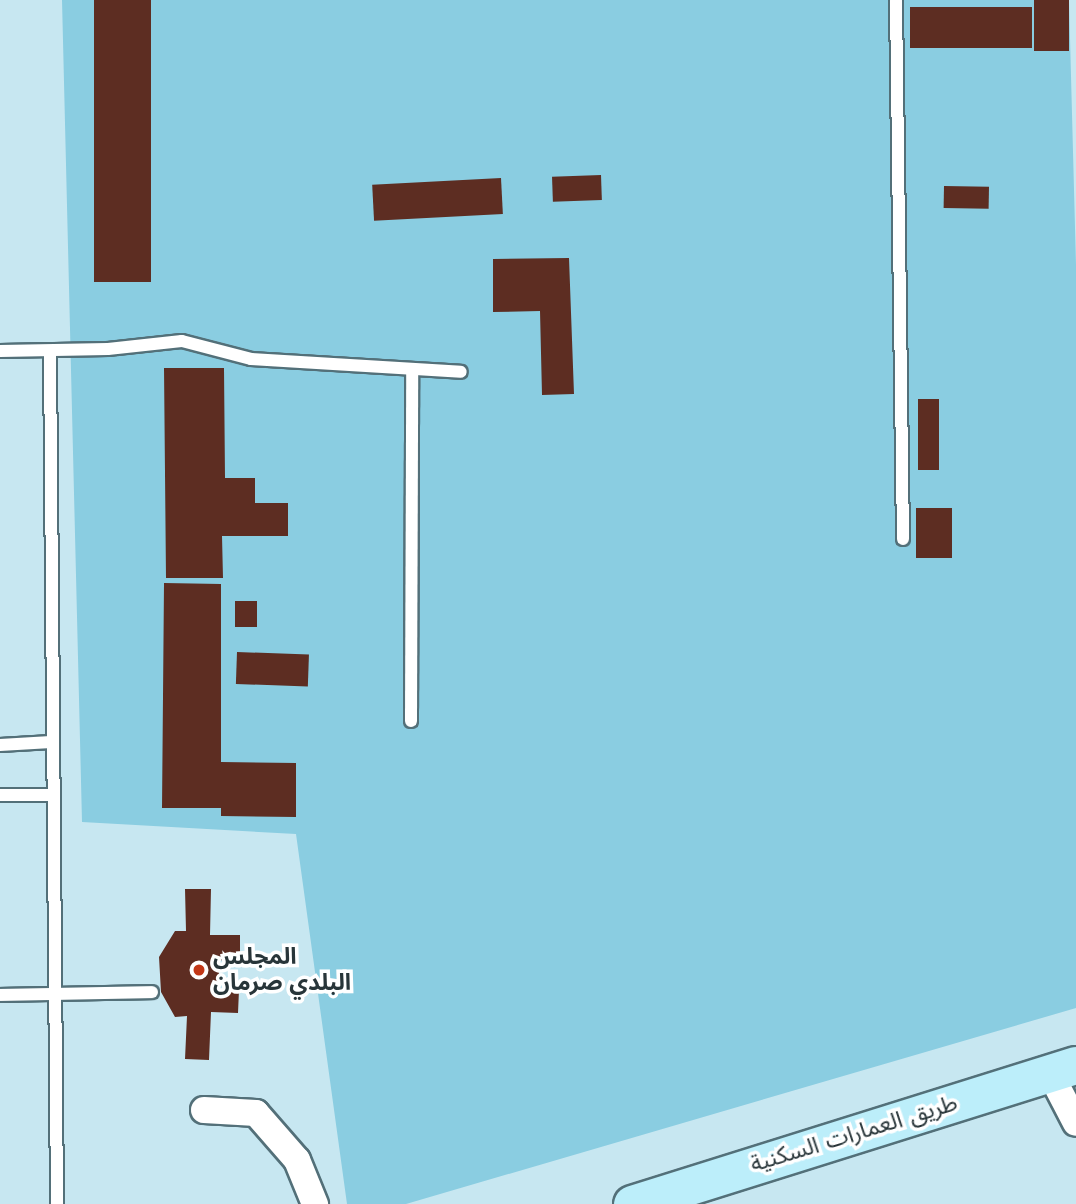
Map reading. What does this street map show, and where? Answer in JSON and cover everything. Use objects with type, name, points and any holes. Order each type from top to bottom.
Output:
[{"type":"main road","name":"طريق العمارات السكنية","points":[[632,1204],[691,1195],[1063,1069]]},
{"type":"street","points":[[1063,1069],[1076,1123]]},
{"type":"street","points":[[204,1110],[256,1113],[298,1160],[315,1204]]},
{"type":"lane","points":[[896,0],[903,539]]},
{"type":"lane","points":[[0,351],[50,351],[182,341],[251,359],[461,372]]},
{"type":"lane","points":[[50,351],[51,795],[57,1204]]},
{"type":"lane","points":[[411,720],[412,370]]},
{"type":"lane","points":[[0,744],[51,742]]},
{"type":"lane","points":[[0,795],[51,795]]},
{"type":"lane","points":[[0,995],[152,992]]},
{"type":"shaded area","points":[[62,0],[1069,0],[1076,265],[1076,1008],[406,1204],[347,1204],[296,834],[82,822]]},
{"type":"building","points":[[94,0],[151,0],[151,282],[94,282]]},
{"type":"building","points":[[1034,0],[1069,0],[1069,51],[1034,51]]},
{"type":"building","points":[[910,7],[1032,7],[1032,48],[910,48]]},
{"type":"building","points":[[601,175],[602,200],[553,202],[552,177]]},
{"type":"building","points":[[501,178],[503,214],[374,221],[372,185]]},
{"type":"building","points":[[944,186],[989,187],[989,209],[944,208]]},
{"type":"building","points":[[569,258],[574,394],[542,395],[540,311],[493,312],[493,259]]},
{"type":"building","points":[[164,368],[224,368],[225,478],[255,478],[255,503],[288,503],[288,536],[222,536],[223,578],[166,578]]},
{"type":"building","points":[[918,399],[939,399],[939,470],[918,470]]},
{"type":"building","points":[[916,508],[952,508],[952,558],[916,558]]},
{"type":"building","points":[[164,583],[221,584],[221,762],[296,763],[296,817],[221,816],[221,808],[162,808]]},
{"type":"building","points":[[235,601],[257,601],[257,627],[235,627]]},
{"type":"building","points":[[237,652],[309,655],[308,686],[236,684]]},
{"type":"building","points":[[185,889],[211,889],[210,935],[240,935],[240,962],[219,960],[219,990],[239,990],[238,1013],[211,1012],[209,1060],[185,1059],[187,1016],[175,1017],[161,992],[159,957],[175,931],[186,931]]},
{"type":"place","name":"المجلس البلدي صرمان","points":[[199,970]]}]
